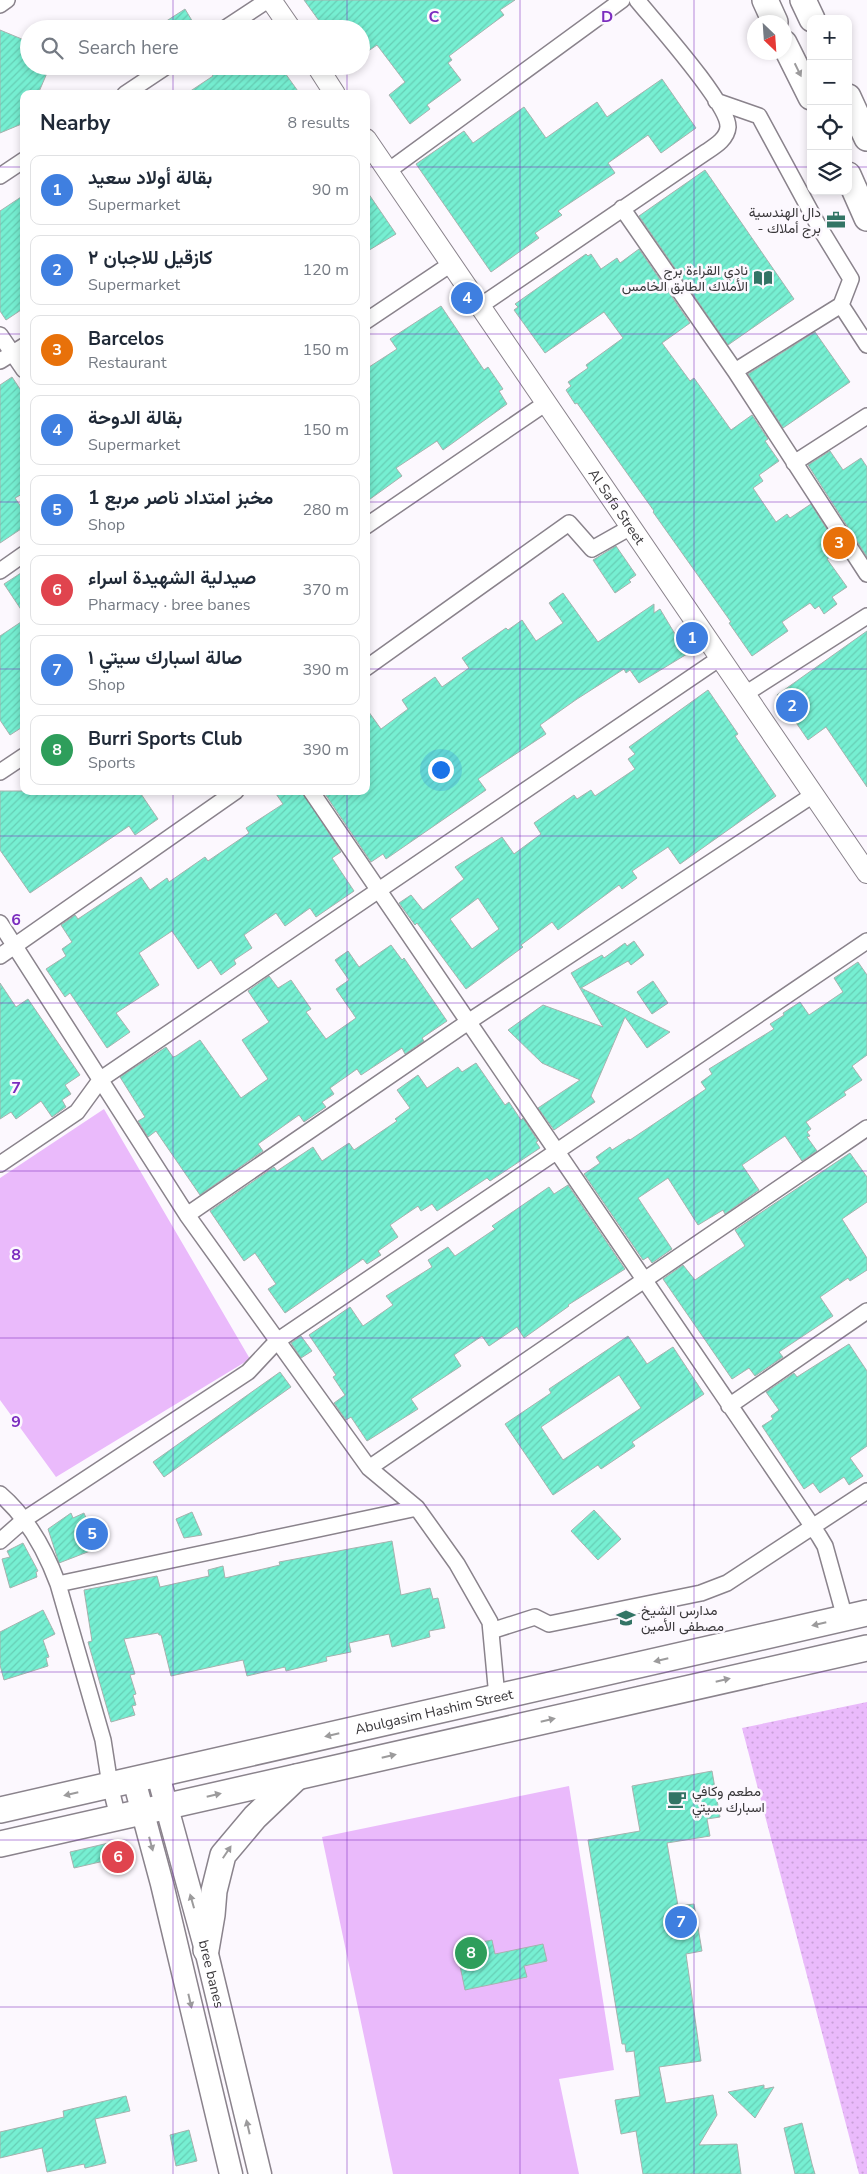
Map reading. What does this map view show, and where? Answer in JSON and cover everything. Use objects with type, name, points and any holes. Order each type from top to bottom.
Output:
[{"type":"main road","points":[[765,0],[772,15]]},
{"type":"main road","points":[[803,0],[810,15]]},
{"type":"main road","points":[[792,59],[807,89]]},
{"type":"main road","points":[[852,105],[867,138]]},
{"type":"main road","points":[[852,184],[867,218]]},
{"type":"main road","name":"Abulgasim Hashim Street","points":[[0,1810],[856,1615]]},
{"type":"main road","points":[[0,1844],[867,1648]]},
{"type":"main road","points":[[206,1950],[214,1891],[223,1855],[255,1817],[298,1776]]},
{"type":"main road","name":"bree banes","points":[[146,1777],[154,1809],[206,1950],[260,2174]]},
{"type":"main road","name":"bree banes","points":[[154,1809],[164,1894],[231,2174]]},
{"type":"street","points":[[0,4],[7,0]]},
{"type":"street","points":[[238,20],[270,0],[284,20]]},
{"type":"street","points":[[388,171],[622,0]]},
{"type":"street","points":[[480,306],[723,140],[727,133],[726,116],[704,82],[637,0]]},
{"type":"street","points":[[131,90],[154,75]]},
{"type":"street","points":[[322,75],[332,90]]},
{"type":"street","points":[[716,101],[759,116],[818,225],[850,279],[841,305],[735,372]]},
{"type":"street","name":"Al Safa Street","points":[[370,145],[867,873]]},
{"type":"street","points":[[0,176],[20,163]]},
{"type":"street","points":[[622,208],[735,372],[867,574]]},
{"type":"street","points":[[370,318],[451,264]]},
{"type":"street","points":[[841,305],[867,345]]},
{"type":"street","points":[[0,335],[20,364]]},
{"type":"street","points":[[370,523],[546,403]]},
{"type":"street","points":[[794,463],[867,416]]},
{"type":"street","points":[[370,665],[569,523],[592,549],[631,527]]},
{"type":"street","points":[[0,571],[20,557]]},
{"type":"street","points":[[745,694],[867,616]]},
{"type":"street","points":[[0,1164],[77,1112],[101,1080],[720,658]]},
{"type":"street","points":[[0,772],[20,759]]},
{"type":"street","points":[[187,1215],[468,1022],[813,794]]},
{"type":"street","points":[[0,956],[230,795]]},
{"type":"street","points":[[314,795],[825,1546],[856,1615]]},
{"type":"street","points":[[0,923],[187,1215],[369,1468],[417,1508],[456,1564],[487,1613],[492,1631],[497,1697]]},
{"type":"street","points":[[0,1541],[24,1519],[248,1372],[277,1341],[867,941]]},
{"type":"street","points":[[369,1468],[867,1128]]},
{"type":"street","points":[[729,1406],[867,1311]]},
{"type":"street","points":[[492,1631],[535,1617],[550,1624],[701,1592],[726,1583],[867,1491]]},
{"type":"street","points":[[0,1494],[24,1519],[50,1561],[103,1740],[110,1785],[118,1817]]},
{"type":"street","points":[[58,1584],[417,1508]]},
{"type":"shaded area","points":[[104,1109],[250,1359],[56,1477],[0,1400],[0,1178]]},
{"type":"shaded area","points":[[867,1702],[867,2174],[859,2174],[742,1728]]},
{"type":"shaded area","points":[[569,1786],[614,2070],[559,2079],[579,2174],[393,2174],[322,1837]]},
{"type":"building","points":[[304,0],[515,0],[500,10],[504,15],[449,56],[452,60],[448,63],[461,80],[427,105],[430,109],[410,124],[389,95],[405,82],[377,45],[370,50],[370,20],[318,20]]},
{"type":"building","points":[[185,9],[192,20],[168,20]]},
{"type":"building","points":[[0,30],[20,38],[20,75],[46,75],[40,90],[20,90],[20,125],[0,133]]},
{"type":"building","points":[[286,75],[297,90],[192,90],[213,76]]},
{"type":"building","points":[[662,79],[696,128],[661,153],[648,135],[608,163],[615,173],[558,211],[562,215],[535,233],[539,238],[491,272],[416,164],[464,131],[473,143],[524,107],[546,138],[597,102],[607,117]]},
{"type":"building","points":[[705,170],[794,299],[728,345],[639,216]]},
{"type":"building","points":[[370,196],[396,234],[370,250]]},
{"type":"building","points":[[20,198],[20,311],[6,320],[0,311],[0,211]]},
{"type":"building","points":[[639,249],[690,323],[662,343],[690,381],[694,378],[731,430],[752,415],[768,439],[765,441],[779,461],[759,475],[763,481],[753,488],[776,522],[787,514],[790,518],[811,504],[840,550],[827,559],[847,587],[832,597],[837,604],[824,614],[819,606],[815,609],[810,603],[782,622],[788,631],[752,656],[729,623],[731,622],[654,511],[566,390],[571,386],[568,382],[588,368],[586,365],[623,338],[604,312],[545,353],[514,310],[518,307],[515,304],[586,254],[588,256],[591,254],[601,269],[617,258],[620,263]]},
{"type":"building","points":[[441,306],[484,370],[488,367],[503,389],[499,391],[507,404],[443,450],[437,441],[396,468],[402,476],[370,499],[370,366],[397,349],[390,339]]},
{"type":"building","points":[[815,332],[850,382],[783,428],[748,374]]},
{"type":"building","points":[[12,377],[20,389],[20,495],[15,498],[20,505],[20,530],[0,543],[0,385]]},
{"type":"building","points":[[830,451],[843,470],[861,458],[867,467],[867,557],[808,465]]},
{"type":"building","points":[[616,546],[636,575],[629,580],[631,582],[615,593],[593,560]]},
{"type":"building","points":[[20,574],[20,608],[4,584]]},
{"type":"building","points":[[563,593],[598,642],[654,604],[654,613],[660,609],[687,654],[639,683],[630,670],[626,673],[624,669],[577,699],[540,725],[546,734],[478,779],[486,790],[386,859],[383,854],[371,862],[326,795],[370,795],[370,714],[381,729],[408,709],[402,700],[435,677],[442,687],[469,668],[462,658],[506,628],[508,630],[522,620],[536,641],[563,623],[549,603]]},
{"type":"building","points":[[20,623],[20,729],[10,735],[0,720],[0,636]]},
{"type":"building","points":[[867,631],[867,787],[826,727],[808,740],[777,695]]},
{"type":"building","points":[[708,690],[738,734],[735,736],[776,796],[680,864],[668,847],[632,871],[637,878],[622,889],[619,885],[558,930],[552,922],[521,945],[523,947],[466,989],[417,923],[415,925],[399,903],[411,895],[423,910],[464,879],[455,867],[502,837],[514,854],[541,834],[534,823],[574,795],[577,799],[591,790],[595,796],[635,769],[628,759],[635,754],[629,747]],"holes":[[[478,898],[499,929],[472,949],[450,919]]]},
{"type":"building","points":[[0,791],[20,791],[20,795],[142,795],[158,819],[135,835],[129,826],[30,893],[0,850]]},
{"type":"building","points":[[277,795],[305,795],[341,852],[332,858],[354,891],[316,917],[310,908],[285,926],[276,913],[244,935],[252,948],[234,960],[236,964],[221,975],[211,960],[198,969],[172,931],[139,953],[159,985],[116,1013],[130,1032],[107,1048],[70,993],[65,997],[46,969],[66,956],[62,949],[72,942],[61,925],[75,915],[78,919],[141,877],[150,890],[167,878],[169,882],[205,857],[208,861],[249,833],[246,828],[283,804]]},
{"type":"building","points":[[634,941],[644,955],[631,965],[628,961],[581,988],[670,1032],[647,1048],[625,1017],[591,1096],[595,1102],[554,1130],[538,1108],[580,1080],[542,1063],[508,1030],[543,1005],[603,1027],[571,973],[602,955],[604,958],[625,943],[627,946]]},
{"type":"building","points":[[391,945],[402,960],[404,958],[447,1021],[422,1038],[424,1041],[405,1054],[402,1048],[361,1075],[357,1069],[330,1088],[334,1094],[322,1102],[326,1107],[304,1122],[299,1115],[258,1144],[263,1151],[200,1195],[156,1131],[148,1137],[138,1121],[145,1117],[120,1077],[166,1047],[173,1057],[200,1040],[241,1098],[268,1079],[242,1040],[269,1022],[248,991],[269,976],[278,988],[291,980],[311,1009],[306,1012],[326,1039],[356,1018],[336,989],[349,980],[335,960],[348,951],[359,967]]},
{"type":"building","points":[[858,962],[867,975],[867,1055],[852,1066],[862,1080],[844,1092],[846,1095],[806,1122],[811,1129],[807,1132],[810,1136],[807,1137],[817,1151],[802,1161],[785,1136],[742,1165],[759,1190],[725,1214],[723,1210],[698,1225],[668,1178],[638,1198],[672,1249],[652,1263],[648,1257],[643,1260],[584,1174],[600,1163],[596,1157],[610,1147],[612,1150],[630,1140],[706,1089],[701,1082],[712,1074],[709,1069],[774,1029],[770,1024],[784,1015],[783,1013],[800,1002],[809,1015],[843,992],[834,978]]},
{"type":"building","points":[[653,981],[668,1003],[652,1014],[637,992]]},
{"type":"building","points":[[0,983],[16,1007],[28,999],[80,1075],[65,1085],[71,1094],[62,1100],[66,1107],[52,1117],[41,1101],[16,1119],[11,1112],[0,1119]]},
{"type":"building","points":[[476,1063],[505,1105],[509,1102],[521,1120],[523,1118],[538,1141],[536,1142],[540,1148],[490,1181],[487,1178],[437,1211],[432,1204],[421,1211],[418,1206],[390,1225],[398,1237],[378,1251],[381,1255],[367,1264],[363,1259],[285,1313],[268,1289],[276,1284],[255,1253],[244,1261],[210,1211],[274,1167],[277,1171],[313,1147],[322,1161],[349,1143],[354,1150],[397,1121],[395,1119],[410,1108],[397,1090],[418,1075],[427,1088],[458,1067],[462,1072]]},
{"type":"building","points":[[850,1153],[867,1177],[867,1202],[842,1219],[867,1258],[867,1270],[850,1281],[848,1278],[820,1297],[833,1316],[779,1352],[783,1357],[755,1376],[749,1368],[732,1379],[663,1279],[683,1265],[695,1280],[745,1246],[735,1230]]},
{"type":"building","points":[[568,1185],[625,1269],[568,1305],[524,1338],[517,1327],[489,1346],[482,1336],[454,1355],[461,1366],[411,1399],[418,1409],[367,1441],[351,1417],[346,1420],[334,1403],[345,1395],[333,1377],[336,1375],[309,1335],[350,1307],[363,1326],[393,1305],[386,1296],[432,1267],[428,1260],[448,1247],[455,1256],[495,1229],[492,1226],[549,1187],[554,1194]]},
{"type":"building","points":[[301,1336],[312,1351],[301,1358],[291,1343]]},
{"type":"building","points":[[628,1336],[647,1364],[673,1347],[704,1394],[632,1442],[635,1446],[601,1469],[598,1465],[553,1495],[505,1424],[551,1393],[549,1389]],"holes":[[[619,1375],[641,1408],[563,1460],[541,1427]]]},
{"type":"building","points":[[849,1344],[867,1371],[867,1446],[850,1458],[863,1476],[849,1485],[844,1477],[820,1493],[813,1483],[804,1489],[762,1426],[773,1419],[771,1416],[779,1410],[766,1392],[794,1373],[797,1377]]},
{"type":"building","points":[[280,1372],[291,1387],[164,1477],[153,1462]]},
{"type":"building","points":[[594,1510],[621,1539],[598,1560],[571,1531]]},
{"type":"building","points":[[192,1512],[202,1535],[184,1538],[176,1519]]},
{"type":"building","points":[[71,1513],[73,1518],[84,1513],[98,1548],[59,1563],[48,1529]]},
{"type":"building","points":[[392,1541],[401,1595],[430,1588],[433,1599],[438,1598],[445,1628],[429,1631],[430,1637],[392,1647],[389,1634],[349,1643],[351,1652],[326,1657],[327,1661],[286,1671],[285,1667],[247,1676],[243,1660],[171,1676],[161,1635],[158,1633],[124,1639],[135,1674],[130,1675],[136,1694],[133,1695],[136,1705],[132,1706],[135,1715],[111,1722],[88,1642],[92,1641],[84,1590],[157,1576],[160,1587],[209,1576],[208,1570],[223,1566],[225,1578],[280,1565],[279,1562]]},
{"type":"building","points":[[23,1543],[38,1571],[36,1572],[37,1577],[10,1588],[2,1559],[10,1557],[7,1551]]},
{"type":"building","points":[[43,1610],[55,1634],[43,1640],[49,1657],[46,1658],[48,1666],[4,1680],[0,1665],[0,1632]]},
{"type":"building","points":[[712,1771],[720,1817],[707,1819],[710,1836],[667,1843],[678,1906],[694,1904],[702,1951],[686,1954],[701,2061],[659,2067],[666,2103],[713,2095],[717,2115],[699,2145],[737,2144],[741,2174],[643,2174],[636,2131],[621,2134],[615,2100],[640,2096],[634,2051],[626,2052],[625,2044],[622,2044],[588,1840],[640,1831],[632,1786]]},
{"type":"building","points":[[113,1842],[117,1858],[74,1868],[70,1852]]},
{"type":"building","points":[[492,1940],[495,1954],[543,1944],[547,1961],[524,1966],[527,1977],[465,1990],[459,1961],[470,1959],[467,1945]]},
{"type":"building","points":[[764,2085],[764,2089],[774,2087],[755,2118],[728,2092]]},
{"type":"building","points":[[126,2096],[130,2111],[95,2119],[106,2163],[85,2168],[84,2164],[47,2172],[42,2148],[0,2158],[0,2132],[64,2117],[63,2111]]},
{"type":"building","points":[[802,2123],[815,2174],[795,2174],[784,2128]]},
{"type":"building","points":[[189,2130],[197,2161],[176,2166],[170,2135]]},
{"type":"place","name":"دال الهندسية - برج أملاك","points":[[836,220]]},
{"type":"place","name":"نادي القراءة برج الأملاك الطابق الخامس","points":[[763,278]]},
{"type":"place","name":"بقالة الدوحة","points":[[467,298]]},
{"type":"place","name":"Barcelos","points":[[839,543]]},
{"type":"place","name":"بقالة أولاد سعيد","points":[[692,638]]},
{"type":"place","name":"كازقيل للاجبان ٢","points":[[792,706]]},
{"type":"place","name":"مخبز امتداد ناصر مربع 1","points":[[92,1534]]},
{"type":"place","name":"مدارس الشيخ مصطفى الأمين","points":[[626,1618]]},
{"type":"place","name":"مطعم وكافي اسبارك سيتي","points":[[677,1799]]},
{"type":"place","name":"صيدلية الشهيدة اسراء","points":[[118,1857]]},
{"type":"place","name":"صالة اسبارك سيتي ١","points":[[681,1922]]},
{"type":"place","name":"Burri Sports Club","points":[[471,1953]]}]
